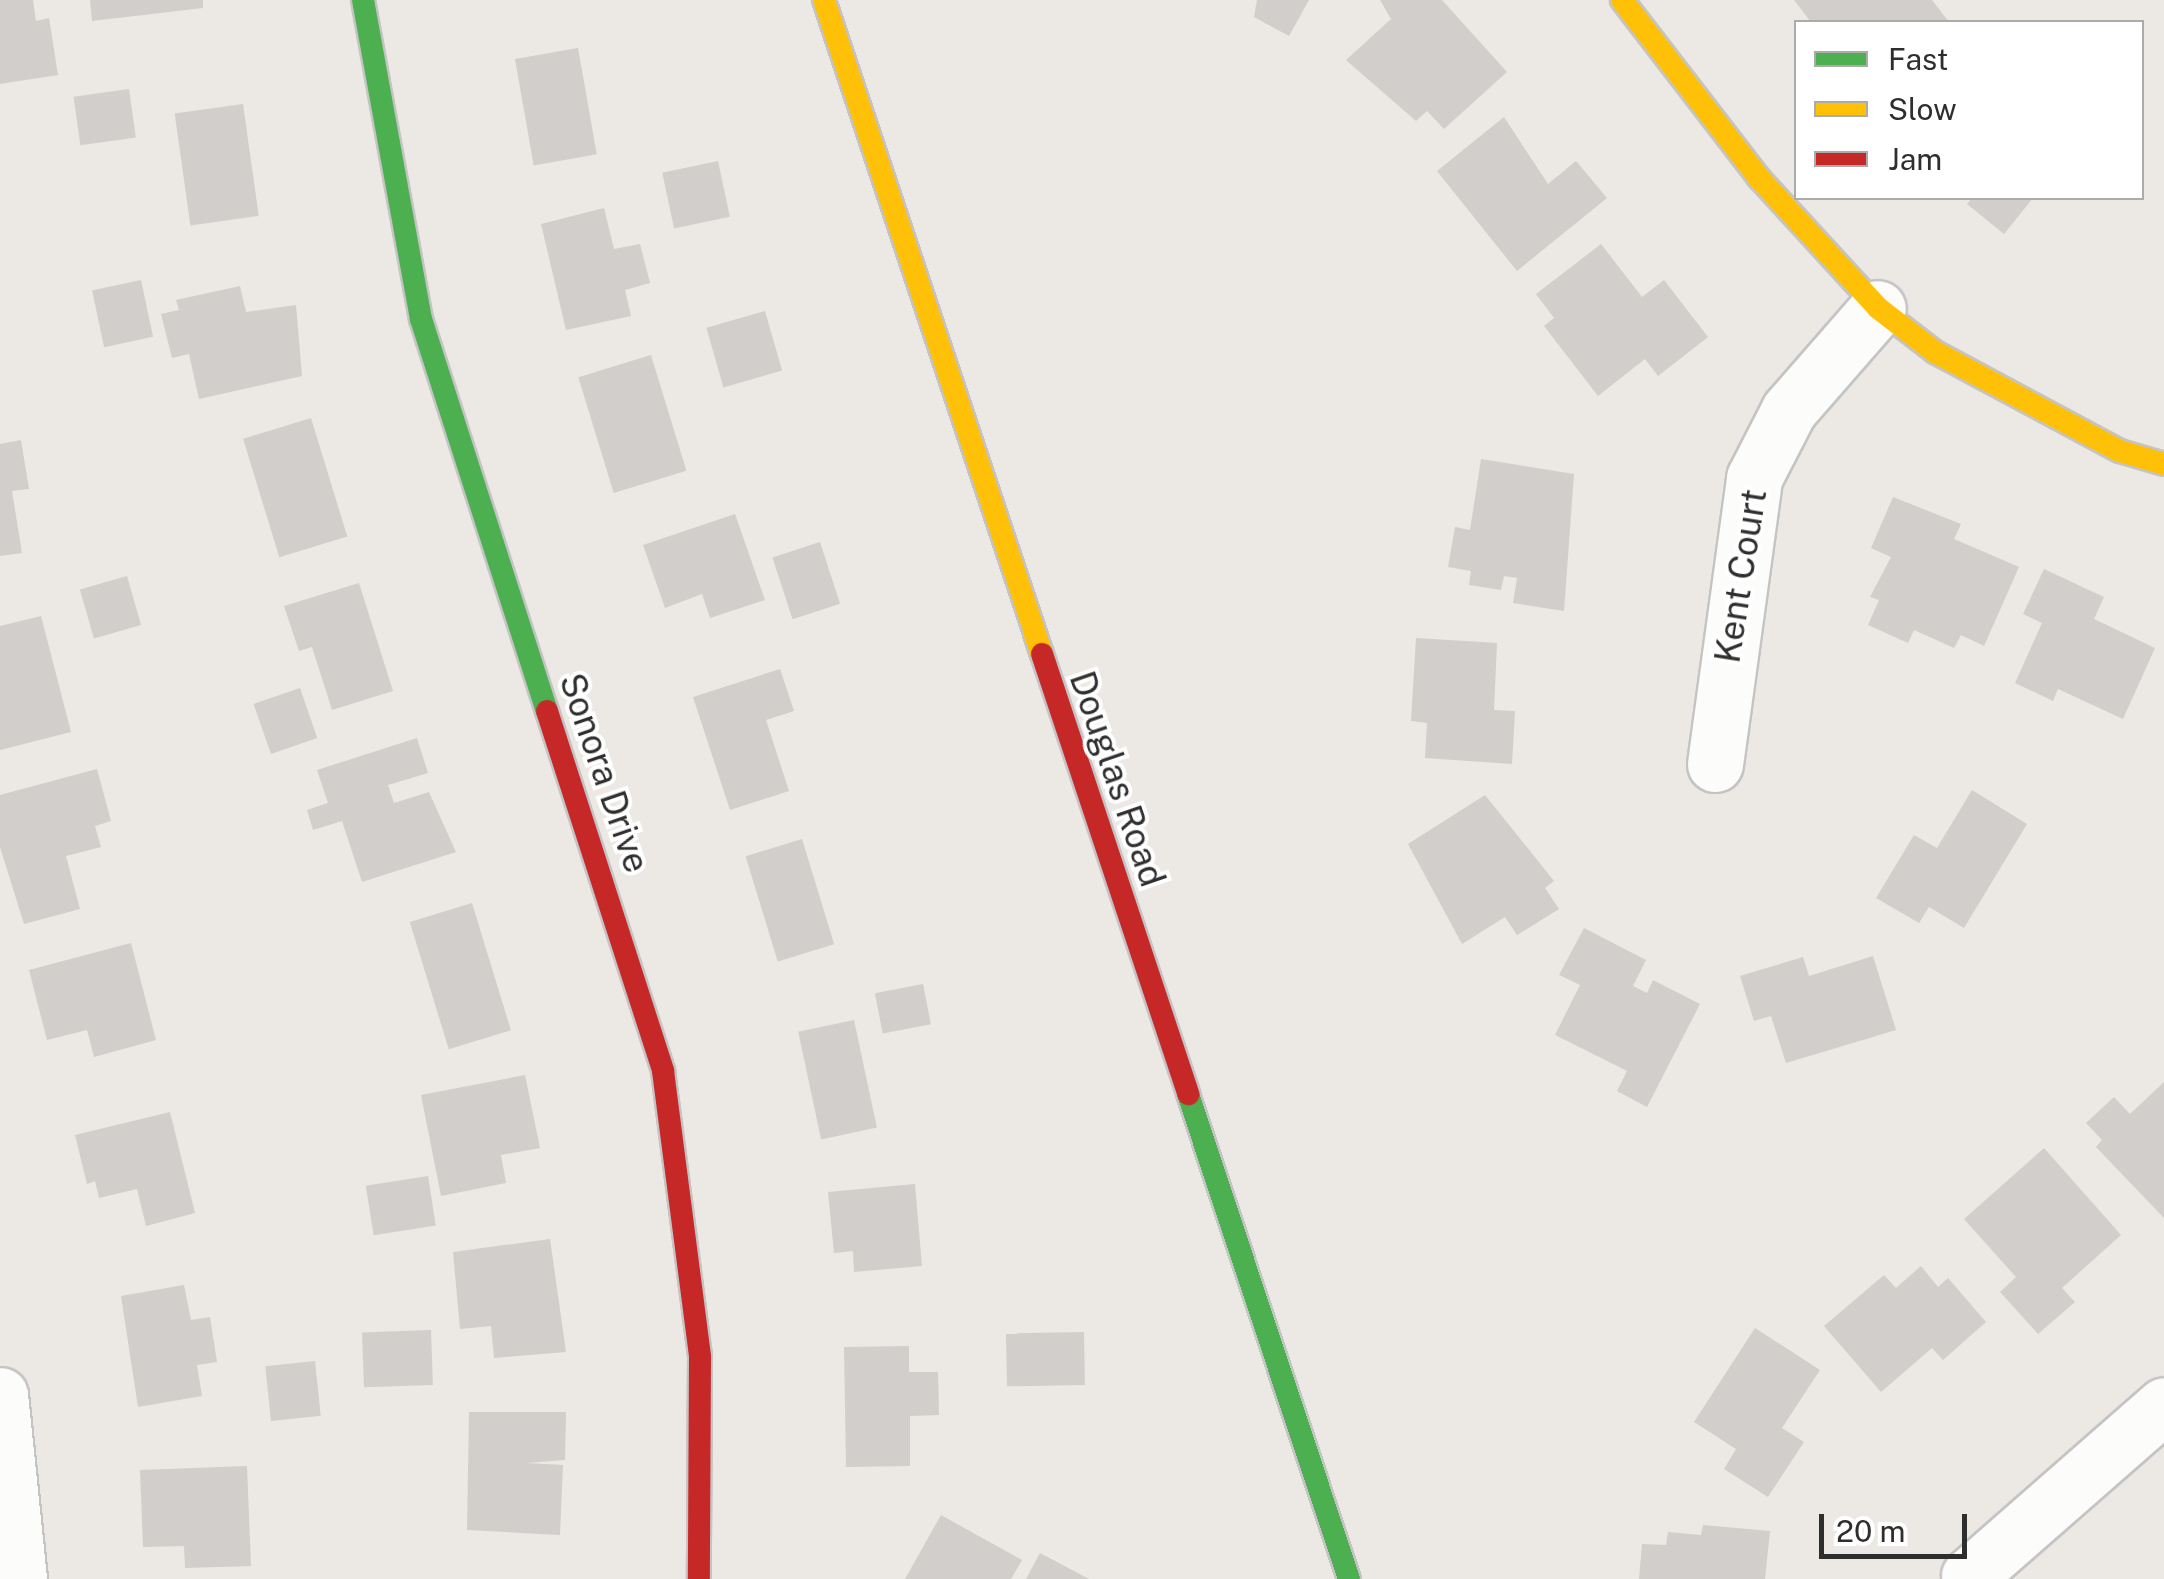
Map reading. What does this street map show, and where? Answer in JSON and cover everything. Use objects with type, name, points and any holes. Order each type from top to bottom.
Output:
[{"type":"street","name":"Sonora Drive","points":[[363,0],[375,105],[422,319],[664,1072],[700,1358],[699,1579]]},
{"type":"street","name":"Douglas Road","points":[[824,0],[1349,1579]]},
{"type":"street","points":[[1622,0],[1759,178],[1878,308],[1948,359],[2120,451],[2164,464]]},
{"type":"street","name":"Kent Court","points":[[1715,764],[1754,478],[1788,410],[1878,308]]},
{"type":"street","points":[[0,1395],[19,1579]]},
{"type":"street","points":[[1968,1576],[2164,1405]]},
{"type":"building","points":[[0,0],[33,0],[36,21],[49,18],[58,75],[0,84]]},
{"type":"building","points":[[90,0],[203,0],[203,8],[92,21]]},
{"type":"building","points":[[1257,0],[1309,0],[1289,36],[1254,17]]},
{"type":"building","points":[[1380,0],[1442,0],[1507,72],[1444,129],[1427,111],[1416,121],[1346,60],[1391,19]]},
{"type":"building","points":[[1794,0],[1932,0],[1947,20],[1809,20]]},
{"type":"building","points":[[578,48],[597,154],[534,165],[515,59]]},
{"type":"building","points":[[129,89],[136,138],[80,145],[74,97]]},
{"type":"building","points":[[243,104],[259,216],[190,226],[175,114]]},
{"type":"building","points":[[1504,117],[1548,184],[1576,161],[1607,198],[1517,271],[1437,171]]},
{"type":"building","points":[[718,161],[730,217],[674,229],[662,173]]},
{"type":"building","points":[[1970,200],[2031,200],[2004,234],[1967,204]]},
{"type":"building","points":[[604,208],[614,249],[640,244],[650,283],[625,290],[631,316],[566,330],[541,224]]},
{"type":"building","points":[[1601,244],[1642,297],[1664,280],[1708,337],[1658,376],[1645,359],[1598,396],[1544,326],[1554,318],[1536,294]]},
{"type":"building","points":[[141,280],[153,337],[104,347],[92,290]]},
{"type":"building","points":[[240,286],[246,312],[296,305],[302,376],[199,399],[189,354],[172,358],[161,314],[179,310],[176,300]]},
{"type":"building","points":[[765,311],[782,371],[723,387],[706,328]]},
{"type":"building","points":[[651,355],[686,471],[614,493],[578,377]]},
{"type":"building","points":[[311,418],[347,537],[279,557],[243,439]]},
{"type":"building","points":[[21,440],[29,489],[12,491],[22,553],[0,556],[0,444]]},
{"type":"building","points":[[1481,459],[1574,474],[1564,611],[1513,603],[1517,578],[1504,576],[1501,590],[1469,585],[1471,571],[1448,567],[1455,527],[1470,530]]},
{"type":"building","points":[[1893,497],[1961,524],[1954,539],[2019,567],[1984,646],[1961,635],[1954,648],[1914,630],[1908,643],[1868,625],[1879,600],[1870,597],[1891,557],[1871,548]]},
{"type":"building","points":[[735,514],[765,600],[710,618],[702,594],[665,608],[643,545]]},
{"type":"building","points":[[820,542],[840,604],[793,619],[772,557]]},
{"type":"building","points":[[2044,569],[2104,597],[2094,619],[2155,648],[2123,719],[2058,689],[2053,701],[2015,683],[2042,623],[2023,614]]},
{"type":"building","points":[[127,576],[141,625],[94,639],[80,590]]},
{"type":"building","points":[[359,583],[393,691],[332,710],[312,647],[299,651],[284,606]]},
{"type":"building","points":[[41,616],[71,732],[0,750],[0,626]]},
{"type":"building","points":[[1416,638],[1497,643],[1494,710],[1515,711],[1512,764],[1425,758],[1427,723],[1411,721]]},
{"type":"building","points":[[780,669],[794,711],[766,720],[789,791],[730,810],[693,697]]},
{"type":"building","points":[[300,688],[317,738],[271,754],[254,704]]},
{"type":"building","points":[[417,738],[428,773],[388,785],[394,803],[429,792],[456,852],[362,882],[342,821],[313,830],[307,810],[328,803],[317,770]]},
{"type":"building","points":[[97,769],[111,821],[95,826],[101,847],[66,856],[80,909],[24,924],[0,847],[0,795]]},
{"type":"building","points":[[1972,790],[2027,824],[1964,928],[1929,907],[1919,923],[1876,898],[1914,835],[1937,848]]},
{"type":"building","points":[[1485,795],[1554,881],[1545,888],[1559,909],[1517,935],[1505,917],[1462,944],[1408,844]]},
{"type":"building","points":[[802,839],[834,944],[778,961],[746,856]]},
{"type":"building","points":[[472,903],[511,1030],[449,1049],[410,922]]},
{"type":"building","points":[[1584,928],[1646,960],[1633,986],[1647,993],[1653,980],[1700,1004],[1647,1107],[1617,1091],[1627,1071],[1555,1035],[1580,985],[1559,975]]},
{"type":"building","points":[[131,943],[156,1040],[94,1057],[87,1030],[47,1040],[29,970]]},
{"type":"building","points":[[1873,956],[1896,1030],[1786,1063],[1771,1016],[1754,1021],[1740,976],[1803,957],[1809,976]]},
{"type":"building","points":[[923,984],[931,1024],[883,1034],[875,993]]},
{"type":"building","points":[[854,1020],[877,1128],[821,1139],[798,1032]]},
{"type":"building","points":[[525,1075],[540,1148],[501,1155],[506,1183],[441,1196],[421,1095]]},
{"type":"building","points":[[2164,1082],[2164,1218],[2096,1147],[2102,1140],[2086,1123],[2114,1097],[2130,1114]]},
{"type":"building","points":[[170,1112],[195,1213],[146,1226],[137,1189],[99,1198],[95,1181],[87,1184],[75,1135]]},
{"type":"building","points":[[2044,1148],[2121,1235],[2062,1288],[2075,1302],[2038,1334],[2000,1292],[2016,1277],[1964,1219]]},
{"type":"building","points":[[428,1176],[436,1225],[374,1235],[366,1186]]},
{"type":"building","points":[[915,1184],[922,1266],[854,1272],[853,1251],[834,1253],[828,1192]]},
{"type":"building","points":[[550,1239],[566,1352],[494,1358],[491,1326],[460,1329],[453,1252]]},
{"type":"building","points":[[1921,1266],[1938,1287],[1948,1278],[1986,1322],[1943,1360],[1932,1348],[1881,1392],[1824,1326],[1884,1275],[1896,1288]]},
{"type":"building","points":[[184,1285],[191,1320],[210,1317],[217,1362],[197,1365],[202,1396],[138,1407],[121,1296]]},
{"type":"building","points":[[1755,1328],[1820,1370],[1782,1428],[1804,1442],[1768,1497],[1724,1469],[1736,1449],[1694,1422]]},
{"type":"building","points":[[431,1330],[433,1385],[364,1387],[362,1332]]},
{"type":"building","points":[[1084,1332],[1085,1385],[1007,1386],[1006,1333]]},
{"type":"building","points":[[909,1346],[909,1372],[938,1372],[939,1415],[910,1416],[910,1466],[846,1467],[844,1347]]},
{"type":"building","points":[[315,1361],[321,1416],[271,1421],[265,1366]]},
{"type":"building","points":[[469,1412],[566,1412],[565,1460],[526,1463],[563,1465],[560,1535],[467,1530]]},
{"type":"building","points":[[247,1466],[251,1566],[185,1568],[184,1546],[143,1547],[140,1470]]},
{"type":"building","points":[[941,1515],[1022,1560],[1011,1579],[905,1579]]},
{"type":"building","points":[[1703,1525],[1770,1531],[1765,1579],[1639,1579],[1642,1544],[1666,1545],[1668,1532],[1701,1535]]},
{"type":"building","points":[[1040,1553],[1089,1579],[1026,1579]]},
{"type":"traffic: fast","points":[[363,0],[421,319],[547,711]]},
{"type":"traffic: fast","points":[[1188,1094],[1349,1579]]},
{"type":"traffic: slow","points":[[824,0],[1042,654]]},
{"type":"traffic: slow","points":[[1622,0],[1759,178],[1878,308],[1935,352],[2120,451],[2164,464]]},
{"type":"traffic: jam","points":[[1042,654],[1188,1094]]},
{"type":"traffic: jam","points":[[547,711],[663,1071],[700,1357],[699,1579]]}]
